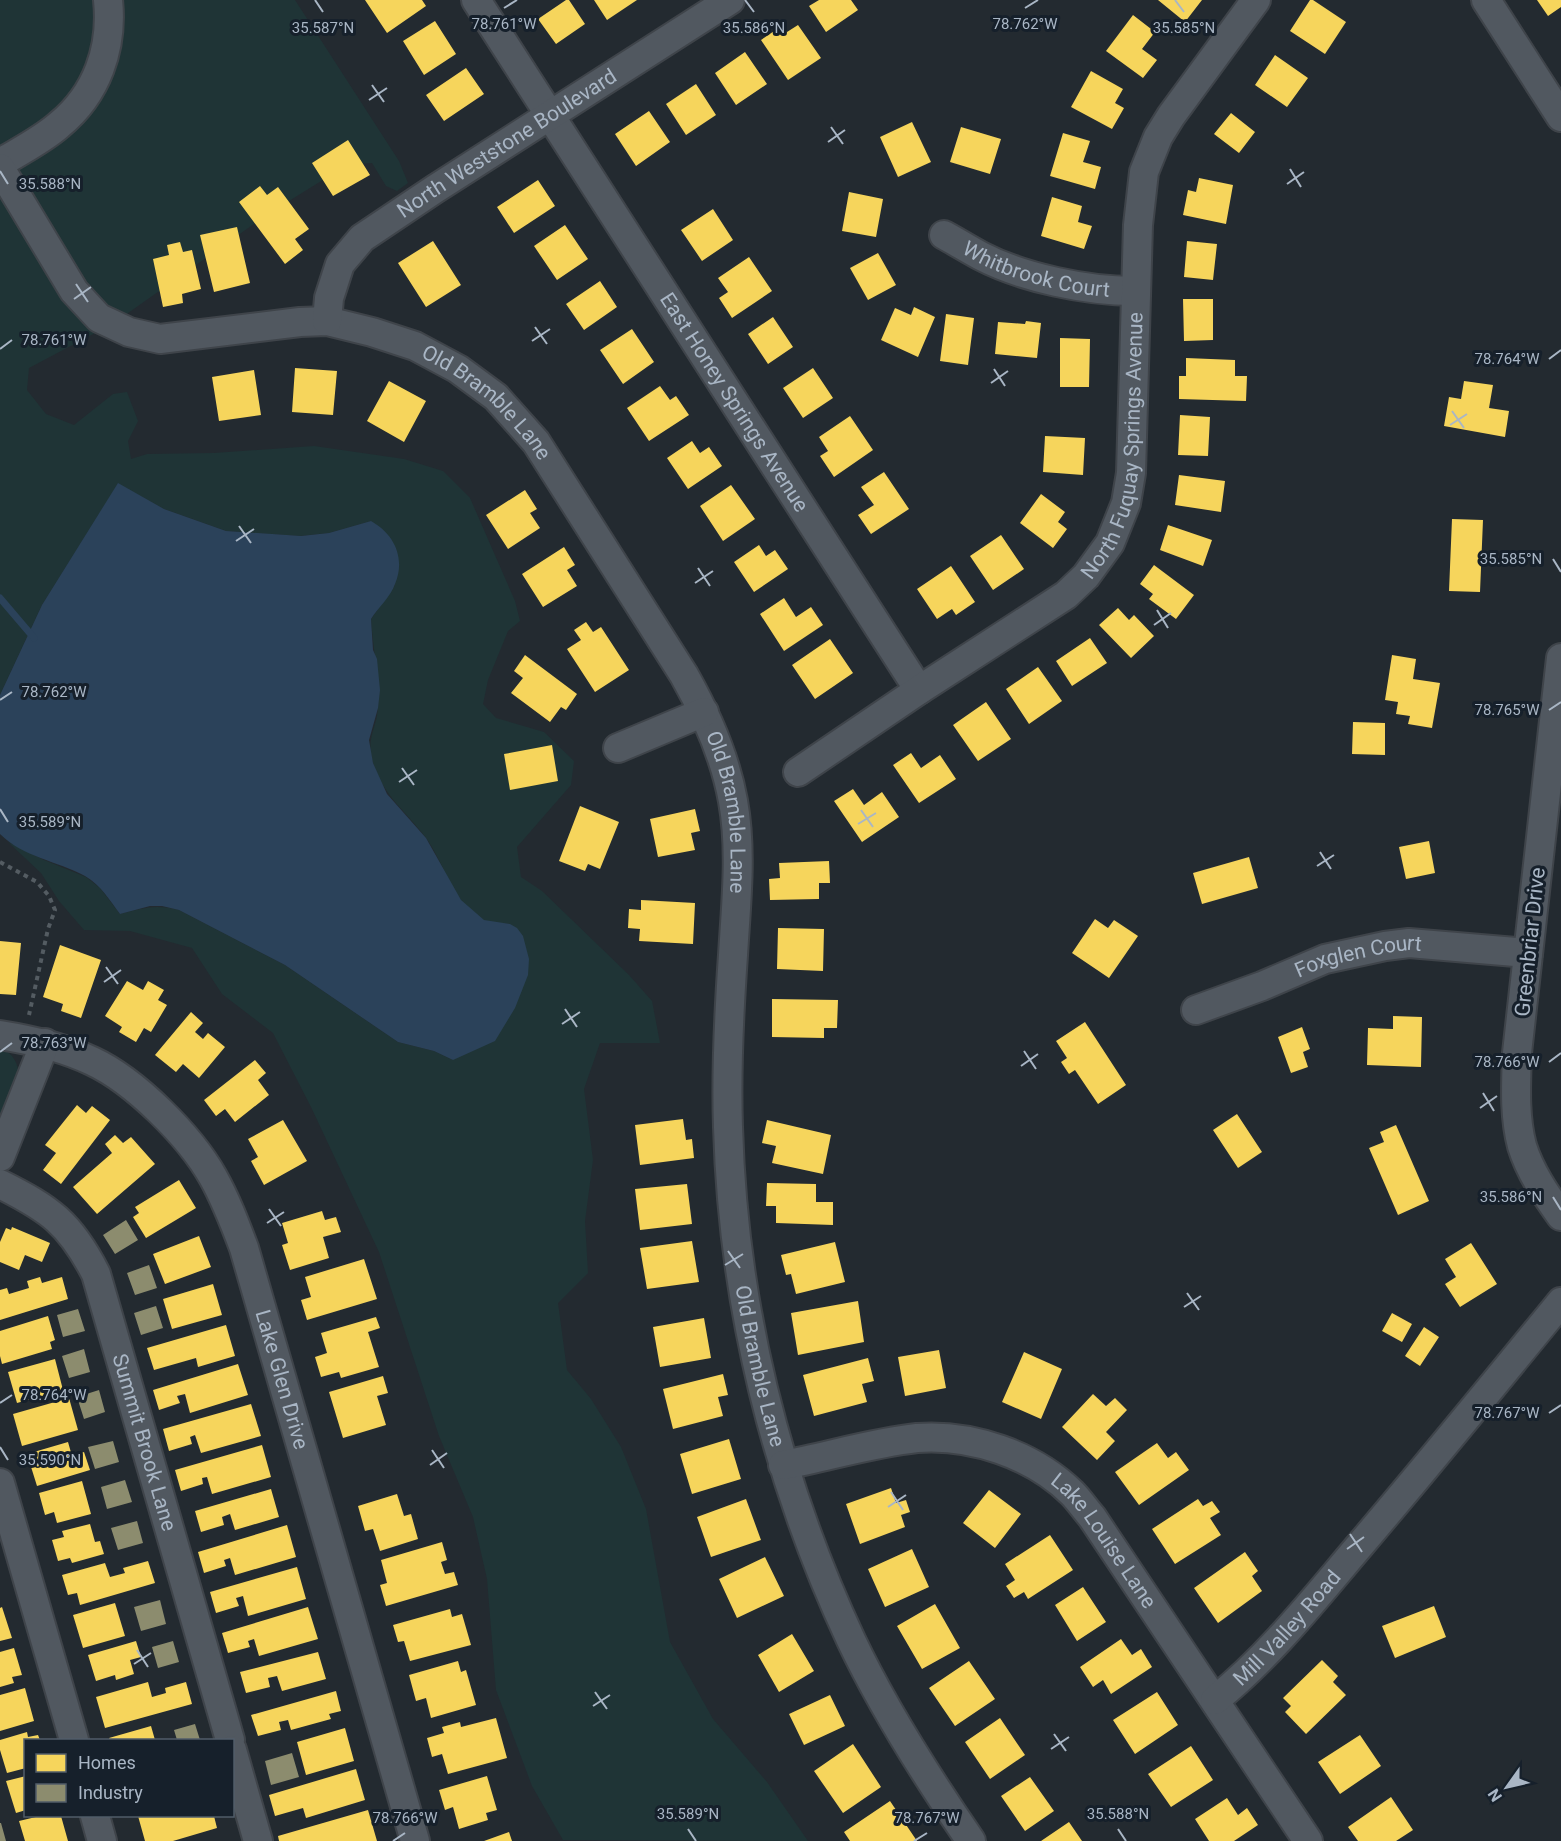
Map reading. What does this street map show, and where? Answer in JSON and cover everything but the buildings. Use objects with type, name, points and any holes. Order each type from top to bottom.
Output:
[{"type":"street","points":[[0,163],[58,126],[76,110],[88,93],[105,55],[108,0]]},
{"type":"street","name":"East Honey Springs Avenue","points":[[476,0],[919,690]]},
{"type":"street","name":"North Weststone Boulevard","points":[[327,321],[329,298],[339,264],[362,238],[730,0]]},
{"type":"street","name":"North Fuquay Springs Avenue","points":[[798,772],[1066,595],[1086,576],[1110,543],[1126,503],[1131,473],[1134,291],[1140,194],[1144,172],[1158,137],[1171,116],[1256,0]]},
{"type":"street","points":[[1486,0],[1561,117]]},
{"type":"street","name":"Old Bramble Lane","points":[[0,168],[74,291],[99,318],[114,326],[145,337],[160,339],[300,322],[327,321],[396,339],[435,356],[458,369],[496,397],[536,442],[661,638],[704,712],[720,754],[731,793],[737,841],[738,885],[730,993],[727,1085],[733,1210],[747,1316],[764,1393],[783,1465],[809,1545],[852,1642],[889,1712],[971,1841]]},
{"type":"street","name":"Whitbrook Court","points":[[944,235],[992,261],[1042,277],[1086,288],[1134,291]]},
{"type":"street","name":"Greenbriar Drive","points":[[1561,658],[1517,1053],[1515,1091],[1522,1146],[1532,1170],[1561,1216]]},
{"type":"street","points":[[618,748],[704,712]]},
{"type":"street","name":"Foxglen Court","points":[[1196,1010],[1262,986],[1325,959],[1385,945],[1409,943],[1528,952]]},
{"type":"street","points":[[0,1157],[23,1039]]},
{"type":"street","name":"Lake Glen Drive","points":[[23,1039],[66,1049],[94,1062],[128,1084],[183,1134],[198,1152],[225,1198],[244,1248],[415,1841]]},
{"type":"street","name":"Summit Brook Lane","points":[[0,1184],[55,1215],[75,1240],[96,1274],[230,1739]]},
{"type":"street","name":"Mill Valley Road","points":[[1215,1700],[1251,1670],[1295,1622],[1561,1302]]},
{"type":"street","name":"Lake Louise Lane","points":[[783,1465],[868,1446],[902,1440],[936,1438],[982,1444],[1032,1463],[1072,1493],[1092,1517],[1308,1841]]},
{"type":"street","points":[[0,1483],[74,1739]]},
{"type":"street","points":[[234,1757],[258,1841]]},
{"type":"street","points":[[96,1817],[102,1841]]},
{"type":"path","points":[[0,862],[36,882],[49,897],[54,910],[23,1039]]},
{"type":"green space","points":[[0,0],[295,0],[399,161],[408,183],[397,191],[386,186],[372,163],[347,165],[268,214],[114,323],[29,368],[27,390],[46,414],[74,425],[113,394],[127,392],[138,421],[128,441],[131,459],[147,454],[214,453],[314,446],[404,459],[443,471],[470,498],[515,601],[520,621],[508,631],[488,680],[483,704],[496,718],[544,732],[574,761],[571,785],[517,847],[521,877],[542,891],[629,975],[652,1001],[660,1043],[600,1043],[584,1089],[593,1160],[585,1221],[588,1273],[558,1303],[567,1370],[591,1399],[621,1447],[646,1509],[670,1642],[713,1719],[767,1782],[808,1841],[563,1840],[532,1786],[496,1690],[487,1579],[473,1517],[439,1436],[379,1252],[311,1107],[273,1033],[222,994],[192,948],[130,931],[84,930],[59,901],[41,873],[8,842],[86,877],[100,888],[120,914],[156,907],[179,910],[285,965],[398,1042],[434,1051],[453,1060],[510,924],[483,920],[464,904],[433,848],[389,795],[373,763],[370,746],[377,713],[378,694],[371,619],[395,585],[371,521],[329,533],[300,536],[226,531],[164,509],[118,484],[42,605],[0,695]]},
{"type":"green space","points":[[0,1047],[10,1054],[16,1063],[18,1073],[14,1094],[0,1126]]},
{"type":"water","points":[[118,483],[164,509],[226,531],[301,536],[329,533],[371,521],[392,540],[398,556],[398,574],[391,593],[371,619],[373,650],[377,659],[380,690],[378,708],[369,740],[373,763],[387,794],[426,838],[461,900],[484,920],[510,924],[517,928],[523,936],[529,959],[528,975],[515,1008],[495,1041],[453,1060],[434,1051],[398,1042],[285,965],[179,910],[150,906],[120,914],[96,884],[85,876],[19,848],[0,834],[0,695],[42,605]]},
{"type":"waterway","points":[[0,598],[34,638]]}]
